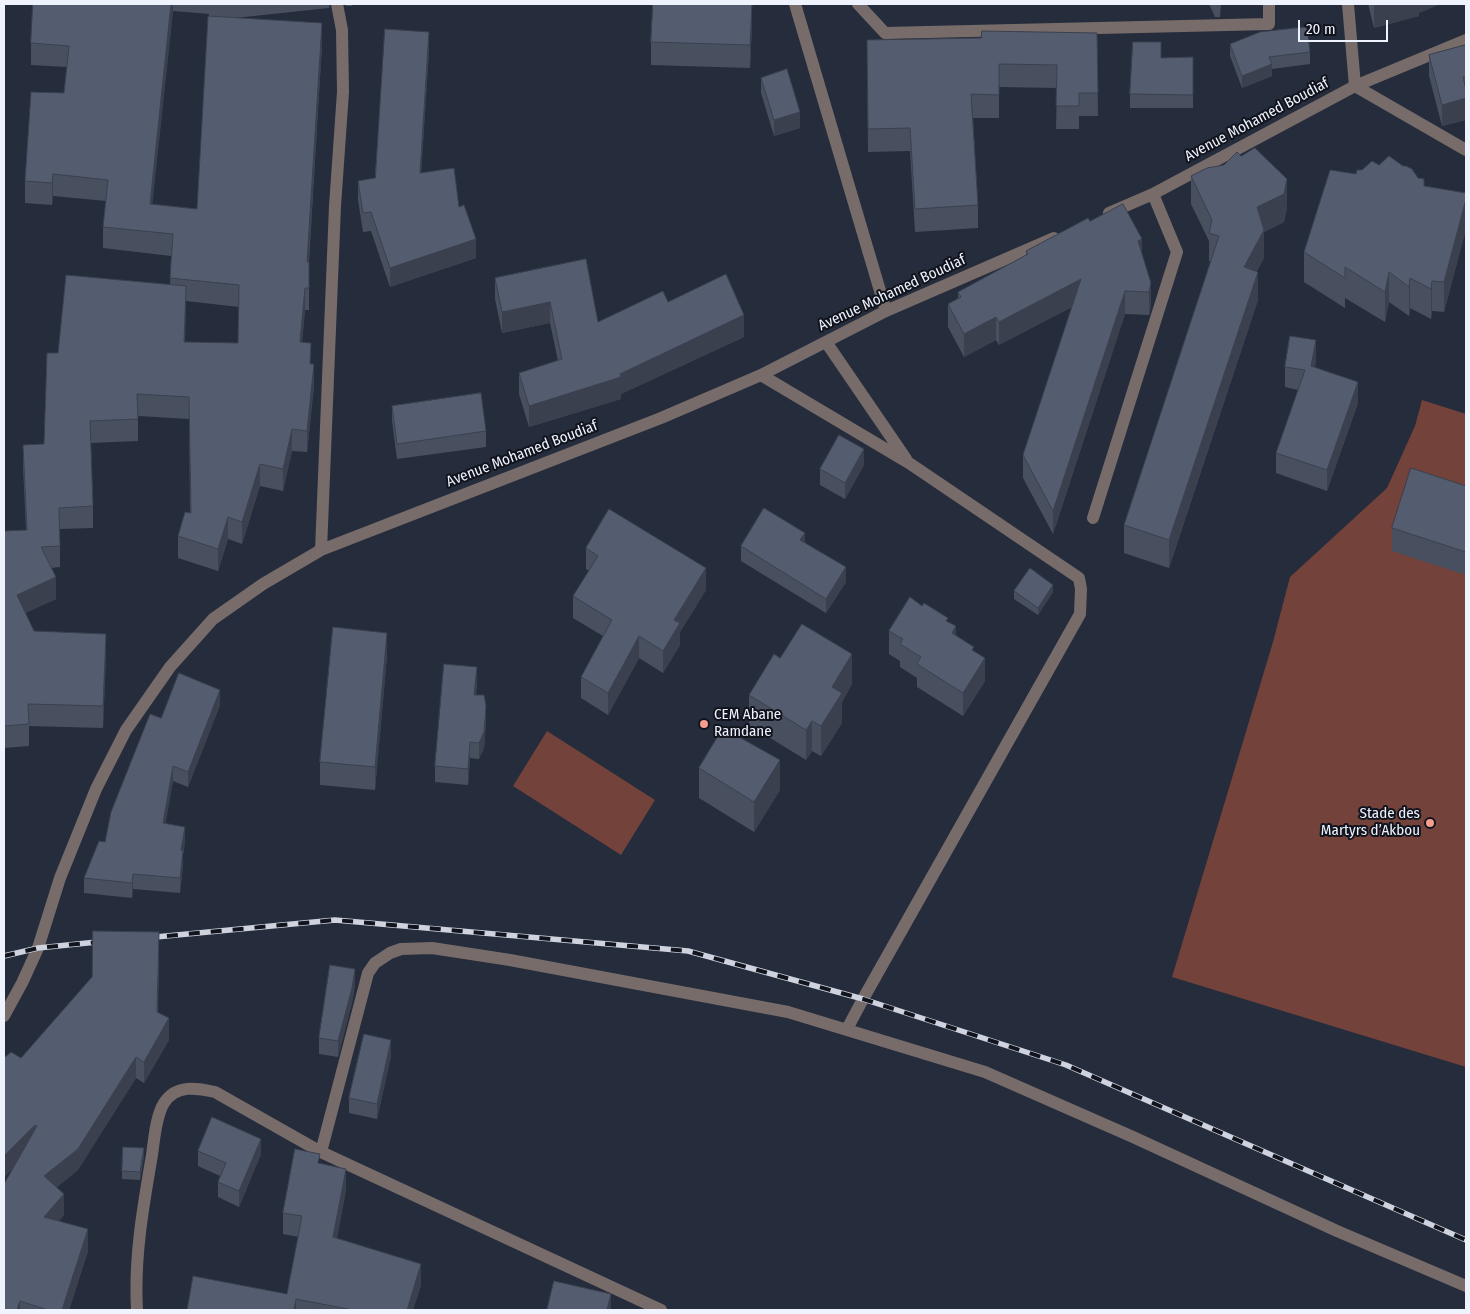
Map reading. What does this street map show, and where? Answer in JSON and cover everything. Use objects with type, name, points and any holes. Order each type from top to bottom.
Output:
[{"type":"street","points":[[321,550],[334,206],[344,92],[342,30],[336,4]]},
{"type":"street","points":[[794,4],[886,311]]},
{"type":"street","points":[[858,4],[885,33],[1269,24],[1269,4]]},
{"type":"street","points":[[1348,4],[1355,86],[1466,150]]},
{"type":"street","name":"Avenue Mohamed Boudiaf","points":[[1099,218],[1153,194],[1355,86],[1466,40]]},
{"type":"street","points":[[1093,518],[1176,252],[1153,194]]},
{"type":"street","name":"Avenue Mohamed Boudiaf","points":[[4,1016],[38,948],[60,878],[96,788],[126,730],[170,667],[214,619],[263,584],[321,550],[661,418],[761,375],[886,311],[1064,233]]},
{"type":"street","points":[[826,342],[909,463]]},
{"type":"street","points":[[761,375],[909,463],[1079,578],[1081,589],[1080,614],[862,1000],[848,1029]]},
{"type":"street","points":[[321,1152],[368,973],[375,963],[390,952],[401,949],[432,948],[510,960],[788,1012],[985,1072],[1133,1137],[1337,1231],[1466,1286]]},
{"type":"street","points":[[137,1310],[136,1273],[139,1230],[156,1125],[164,1103],[178,1090],[196,1088],[215,1092],[321,1152],[661,1310]]},
{"type":"shaded area","points":[[1422,400],[1466,414],[1466,1067],[1172,977],[1273,642],[1290,577],[1387,488],[1415,426]]},
{"type":"shaded area","points":[[547,731],[655,800],[621,855],[513,786]]},
{"type":"building","points":[[33,4],[171,4],[150,204],[197,209],[208,16],[322,23],[307,262],[309,262],[309,288],[305,288],[300,342],[311,343],[310,364],[314,364],[307,431],[292,429],[283,469],[260,464],[242,522],[228,517],[218,549],[178,536],[185,512],[191,513],[189,397],[137,394],[138,419],[90,421],[93,506],[59,508],[60,546],[41,547],[56,577],[17,595],[34,631],[106,634],[103,706],[28,704],[29,724],[4,726],[4,531],[27,530],[23,445],[44,444],[47,353],[58,353],[66,275],[186,286],[184,342],[238,343],[239,285],[170,278],[173,234],[103,227],[108,180],[53,174],[52,183],[25,181],[31,92],[64,93],[69,46],[31,43]]},
{"type":"building","points":[[653,4],[752,4],[750,45],[651,42]]},
{"type":"building","points":[[1307,27],[1310,52],[1269,57],[1272,64],[1242,76],[1230,44],[1260,32]]},
{"type":"building","points":[[385,29],[429,32],[420,173],[454,168],[459,207],[464,205],[476,239],[390,268],[371,212],[363,213],[358,181],[375,178]]},
{"type":"building","points":[[982,31],[1097,33],[1098,93],[1079,93],[1079,106],[1056,106],[1057,65],[999,64],[999,95],[971,94],[978,205],[915,209],[910,128],[868,129],[867,40],[981,38]]},
{"type":"building","points":[[1133,42],[1161,42],[1161,58],[1193,57],[1193,95],[1130,94]]},
{"type":"building","points":[[1466,45],[1466,77],[1463,77],[1466,98],[1442,105],[1429,55]]},
{"type":"building","points":[[787,69],[800,112],[774,120],[761,78]]},
{"type":"building","points":[[1255,148],[1287,179],[1284,194],[1257,207],[1264,230],[1244,267],[1258,272],[1169,540],[1124,525],[1219,236],[1209,233],[1212,220],[1191,176],[1207,168],[1224,165],[1237,152],[1241,156]]},
{"type":"building","points":[[1389,156],[1403,166],[1412,169],[1418,178],[1424,179],[1424,186],[1466,193],[1444,282],[1432,281],[1431,289],[1410,278],[1409,287],[1389,272],[1385,292],[1345,267],[1345,278],[1304,252],[1330,170],[1356,174],[1357,170],[1362,170],[1372,161],[1379,165]]},
{"type":"building","points":[[1123,204],[1142,239],[1138,241],[1151,283],[1149,292],[1125,291],[1053,511],[1023,455],[1081,279],[999,322],[996,317],[964,334],[948,304],[961,297],[958,292],[1028,254],[1026,251],[1088,218],[1090,221]]},
{"type":"building","points":[[586,259],[598,322],[663,291],[668,302],[726,274],[744,315],[620,374],[621,377],[529,406],[519,373],[562,359],[550,302],[502,312],[495,278]]},
{"type":"building","points":[[1290,336],[1316,340],[1311,366],[1358,382],[1327,470],[1276,453],[1305,370],[1285,367]]},
{"type":"building","points":[[481,393],[486,431],[397,444],[392,406]]},
{"type":"building","points":[[839,435],[864,449],[845,483],[820,469]]},
{"type":"building","points":[[1411,468],[1466,486],[1466,552],[1392,528]]},
{"type":"building","points":[[764,508],[805,533],[800,540],[846,567],[826,599],[741,546]]},
{"type":"building","points":[[609,509],[706,568],[674,620],[680,623],[663,651],[639,636],[608,693],[581,677],[612,620],[573,596],[598,556],[586,548]]},
{"type":"building","points":[[1030,568],[1053,585],[1038,608],[1014,591]]},
{"type":"building","points":[[910,597],[922,606],[924,603],[948,618],[946,621],[956,626],[952,633],[974,647],[972,650],[985,658],[963,693],[917,664],[921,657],[900,644],[903,639],[889,631]]},
{"type":"building","points":[[802,624],[852,654],[832,687],[842,693],[821,726],[812,721],[806,730],[749,695],[774,654],[780,658]]},
{"type":"building","points":[[333,627],[387,633],[375,767],[320,762]]},
{"type":"building","points":[[444,664],[477,667],[474,695],[484,695],[486,706],[484,732],[479,743],[470,742],[468,769],[435,766]]},
{"type":"building","points":[[179,673],[220,690],[188,772],[173,766],[163,823],[185,827],[181,850],[183,851],[180,878],[133,874],[132,883],[84,878],[99,841],[105,842],[111,812],[150,714],[161,718]]},
{"type":"building","points":[[723,728],[780,760],[754,802],[699,768]]},
{"type":"building","points":[[93,931],[159,932],[157,1012],[169,1018],[144,1062],[136,1057],[78,1149],[44,1176],[64,1194],[44,1217],[88,1229],[62,1310],[48,1310],[20,1301],[17,1310],[4,1310],[4,1184],[37,1126],[35,1125],[4,1156],[4,1058],[11,1052],[21,1058],[92,977]]},
{"type":"building","points":[[330,965],[355,969],[338,1041],[319,1038]]},
{"type":"building","points":[[364,1034],[391,1040],[377,1104],[349,1098]]},
{"type":"building","points":[[212,1117],[261,1139],[239,1191],[218,1182],[226,1163],[198,1151]]},
{"type":"building","points":[[123,1147],[144,1148],[140,1172],[122,1171]]},
{"type":"building","points":[[295,1149],[320,1154],[318,1163],[346,1169],[333,1237],[421,1264],[407,1310],[353,1310],[296,1299],[294,1310],[187,1310],[193,1276],[287,1294],[302,1216],[283,1213]]},
{"type":"building","points":[[554,1281],[611,1294],[607,1310],[547,1310]]},
{"type":"railway","points":[[145,938],[335,920],[688,951],[863,999],[1066,1065],[1466,1240]]},
{"type":"railway","points":[[4,956],[38,948],[107,941]]},
{"type":"place","name":"CEM Abane Ramdane","points":[[704,724]]},
{"type":"place","name":"Stade des Martyrs d’Akbou","points":[[1430,823]]}]
